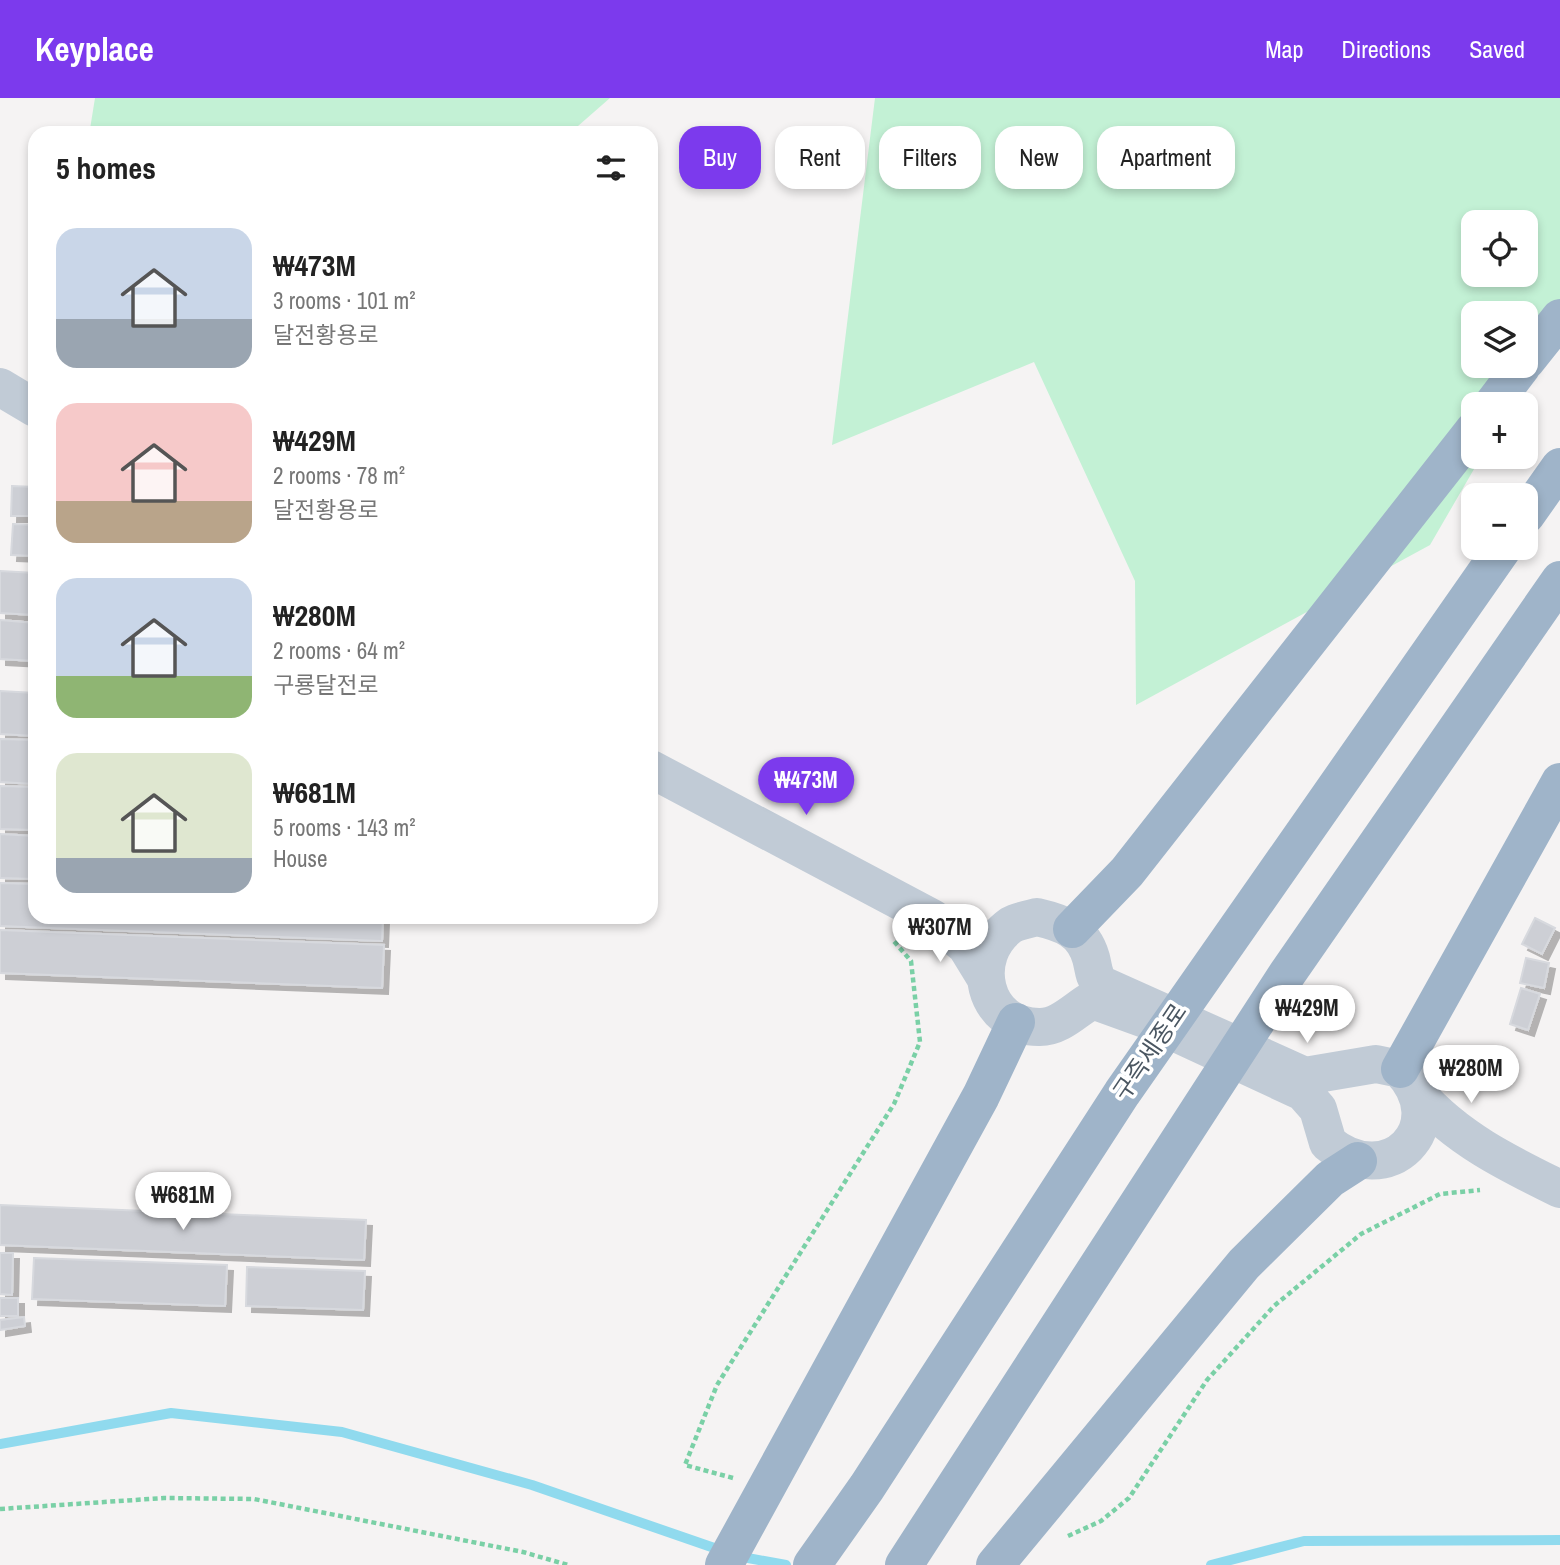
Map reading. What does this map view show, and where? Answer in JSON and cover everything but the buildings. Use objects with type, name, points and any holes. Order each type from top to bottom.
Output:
[{"type":"highway","points":[[1538,346],[1560,318]]},
{"type":"highway","points":[[1502,392],[1513,378]]},
{"type":"highway","points":[[1072,929],[1135,862],[1461,447]]},
{"type":"highway","points":[[1538,498],[1560,467]]},
{"type":"highway","name":"구즉세종로","points":[[812,1565],[866,1487],[1122,1093],[1495,560]]},
{"type":"highway","points":[[904,1565],[942,1511],[1287,974],[1560,580]]},
{"type":"highway","points":[[1409,1081],[1560,782]]},
{"type":"highway","points":[[724,1565],[981,1096],[1016,1022]]},
{"type":"highway","points":[[995,1565],[1244,1264],[1330,1179],[1358,1161]]},
{"type":"main road","points":[[0,387],[28,404]]},
{"type":"main road","points":[[658,773],[932,918],[965,946],[985,977]]},
{"type":"main road","points":[[932,918],[979,931],[1037,917],[1061,922],[1072,929],[1091,958],[1092,974],[1100,984],[1305,1076],[1376,1064],[1409,1081],[1440,1119],[1491,1155],[1560,1189]]},
{"type":"main road","points":[[1013,924],[995,939],[984,962],[986,986],[996,1008],[1016,1022],[1040,1027],[1063,1021],[1093,1000],[1150,1021],[1303,1092],[1318,1110],[1328,1143],[1358,1161],[1378,1162],[1431,1143],[1491,1155]]},
{"type":"main road","points":[[1396,1156],[1412,1142],[1419,1128],[1422,1112],[1409,1081]]},
{"type":"path","points":[[0,1509],[164,1498],[254,1499],[497,1546],[568,1565]]},
{"type":"green space","points":[[95,98],[610,98],[578,126],[90,126]]},
{"type":"green space","points":[[875,98],[1560,98],[1560,319],[1538,357],[1538,301],[1461,301],[1461,378],[1526,378],[1518,392],[1461,392],[1461,469],[1474,469],[1466,483],[1461,483],[1461,492],[1430,545],[1136,705],[1135,581],[1034,362],[832,445]]},
{"type":"waterway","points":[[0,1444],[171,1413],[342,1432],[532,1485],[723,1551]]},
{"type":"waterway","points":[[1211,1565],[1304,1541],[1560,1540]]},
{"type":"waterway","points":[[737,1556],[786,1565]]}]
